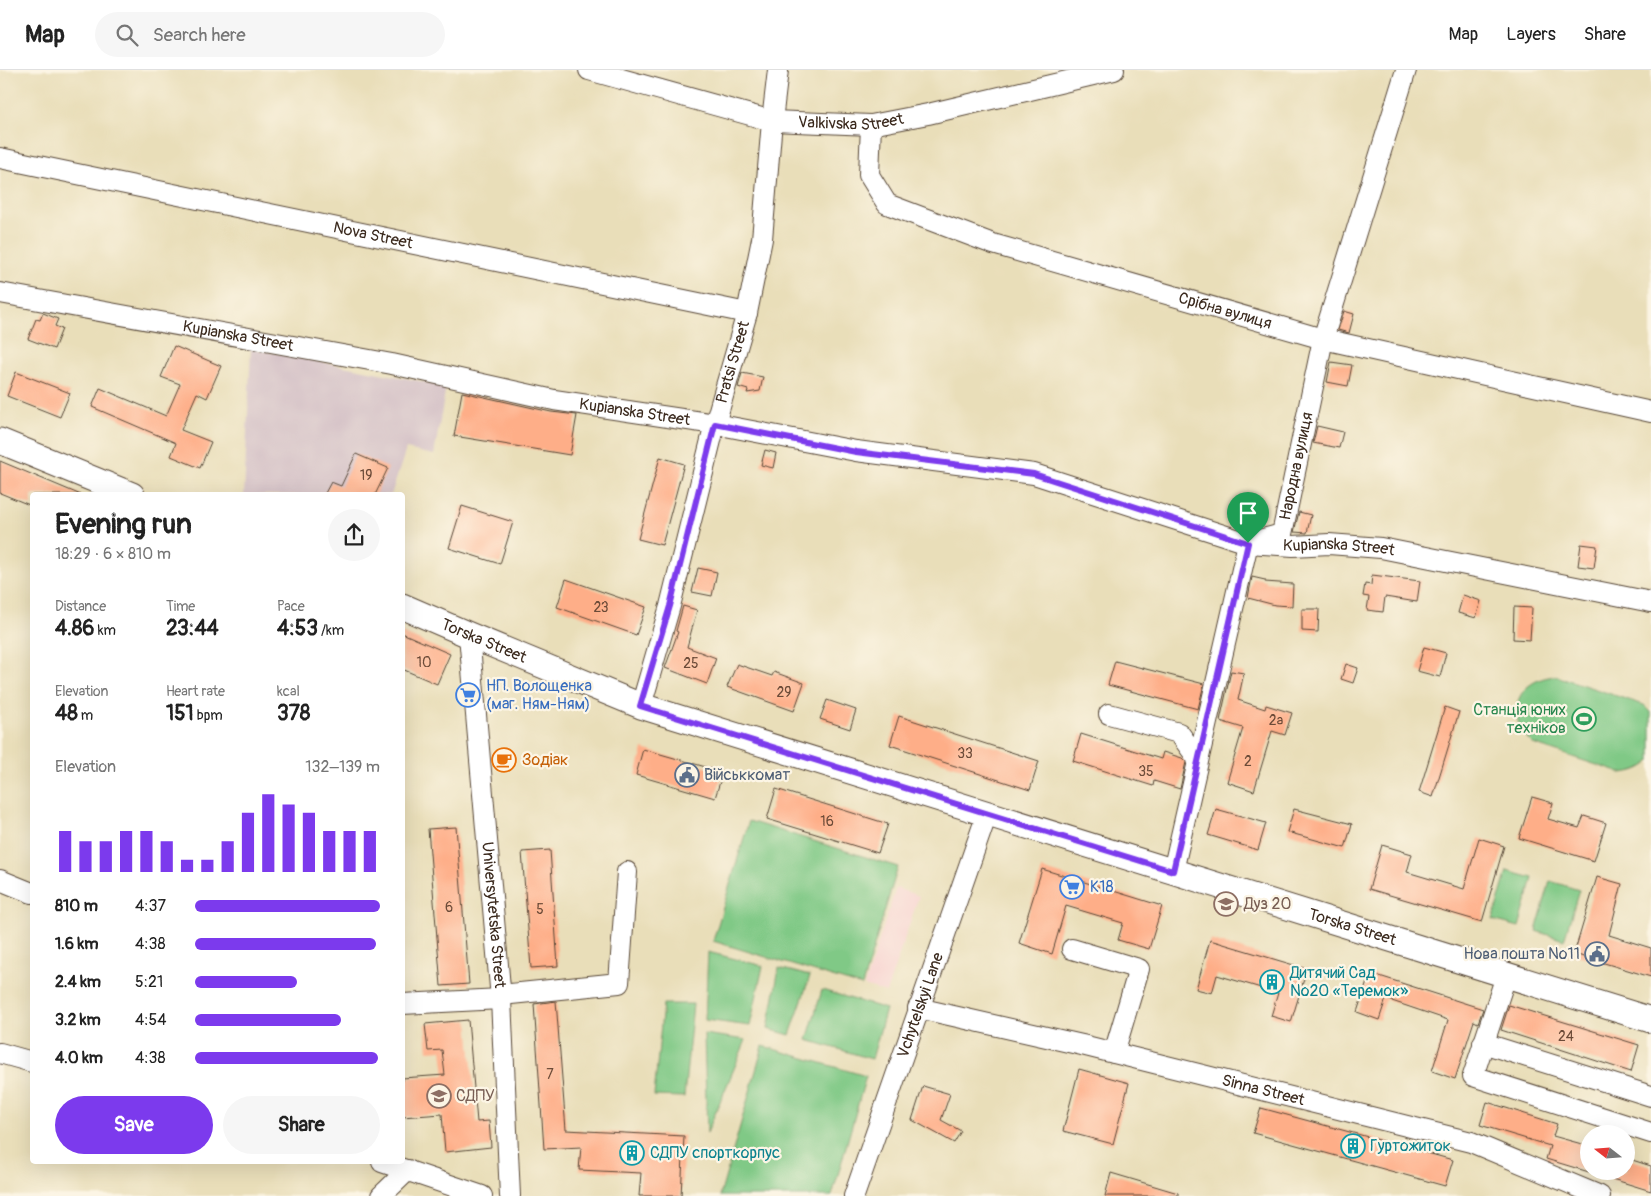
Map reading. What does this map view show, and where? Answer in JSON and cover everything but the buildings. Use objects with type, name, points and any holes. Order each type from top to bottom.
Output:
[{"type":"main road","points":[[0,441],[125,492]]},
{"type":"main road","name":"Torska Street","points":[[405,607],[469,636],[640,706],[1651,1020]]},
{"type":"street","name":"Valkivska Street","points":[[589,70],[772,121],[871,124],[928,114],[1114,70]]},
{"type":"street","name":"Pratsi Street","points":[[640,706],[670,606],[715,424],[747,312],[762,239],[778,70]]},
{"type":"street","name":"Народна вулиця","points":[[1248,543],[1282,534],[1323,339],[1406,70]]},
{"type":"street","name":"Срібна вулиця","points":[[871,124],[869,175],[887,204],[993,244],[1323,339],[1651,412]]},
{"type":"street","name":"Nova Street","points":[[0,158],[747,312]]},
{"type":"street","name":"Kupianska Street","points":[[0,293],[392,364],[554,400],[715,424],[856,452],[1034,474],[1248,543],[1293,546],[1328,544],[1381,548],[1651,602]]},
{"type":"street","points":[[1173,871],[1248,543]]},
{"type":"street","name":"Universytetska Street","points":[[469,636],[501,997],[510,1196]]},
{"type":"street","points":[[1110,714],[1179,733],[1198,759]]},
{"type":"street","name":"Vchytelskyi Lane","points":[[854,1196],[987,814]]},
{"type":"street","points":[[405,1004],[501,997],[618,983],[627,872]]},
{"type":"street","points":[[0,880],[30,892]]},
{"type":"street","points":[[1072,949],[1139,969],[1114,1053]]},
{"type":"street","points":[[1506,976],[1473,1076],[1651,1133]]},
{"type":"street","name":"Sinna Street","points":[[918,1008],[1114,1053],[1471,1142],[1600,1196]]},
{"type":"street","points":[[1483,1042],[1651,1096]]},
{"type":"street","points":[[0,1053],[30,1061]]},
{"type":"street","points":[[388,1164],[482,1196]]},
{"type":"street","points":[[381,1196],[408,1170]]},
{"type":"shaded area","points":[[251,348],[446,386],[434,455],[406,449],[392,492],[244,492]]},
{"type":"shaded area","points":[[896,888],[919,896],[886,993],[864,986]]},
{"type":"green space","name":"Станцiя юних технiков","points":[[1556,676],[1644,705],[1651,712],[1651,761],[1638,770],[1621,773],[1533,744],[1518,722],[1518,701],[1523,691],[1531,684]]},
{"type":"green space","points":[[749,821],[898,867],[862,986],[713,941]]},
{"type":"green space","points":[[1507,871],[1533,878],[1519,927],[1493,920]]},
{"type":"green space","points":[[1550,881],[1579,890],[1564,940],[1536,931]]},
{"type":"green space","points":[[708,952],[763,966],[750,1026],[705,1020]]},
{"type":"green space","points":[[779,968],[810,976],[790,1035],[768,1029]]},
{"type":"green space","points":[[822,990],[886,1009],[872,1059],[807,1040]]},
{"type":"green space","points":[[663,1004],[693,1004],[684,1097],[654,1096]]},
{"type":"green space","points":[[704,1034],[746,1040],[707,1133]]},
{"type":"green space","points":[[763,1046],[866,1076],[832,1196],[720,1196]]},
{"type":"place","name":"НП. Волощенка (маг. Ням-Ням)","points":[[468,695]]},
{"type":"place","name":"Станцiя юних технiков","points":[[1584,719]]},
{"type":"place","name":"Зодіак","points":[[504,760]]},
{"type":"place","name":"Військкомат","points":[[687,775]]},
{"type":"place","name":"К18","points":[[1072,887]]},
{"type":"place","name":"Дуз 20","points":[[1226,904]]},
{"type":"place","name":"Нова пошта №11","points":[[1597,954]]},
{"type":"place","name":"Дитячий Сад №20 «Теремок»","points":[[1272,982]]},
{"type":"place","name":"СДПУ","points":[[439,1096]]},
{"type":"place","name":"Гуртожиток","points":[[1353,1146]]},
{"type":"place","name":"СДПУ спорткорпус","points":[[632,1153]]},
{"type":"route","points":[[715,424],[856,452],[1034,474],[1248,543],[1173,871],[640,706],[670,606],[715,424]]}]
